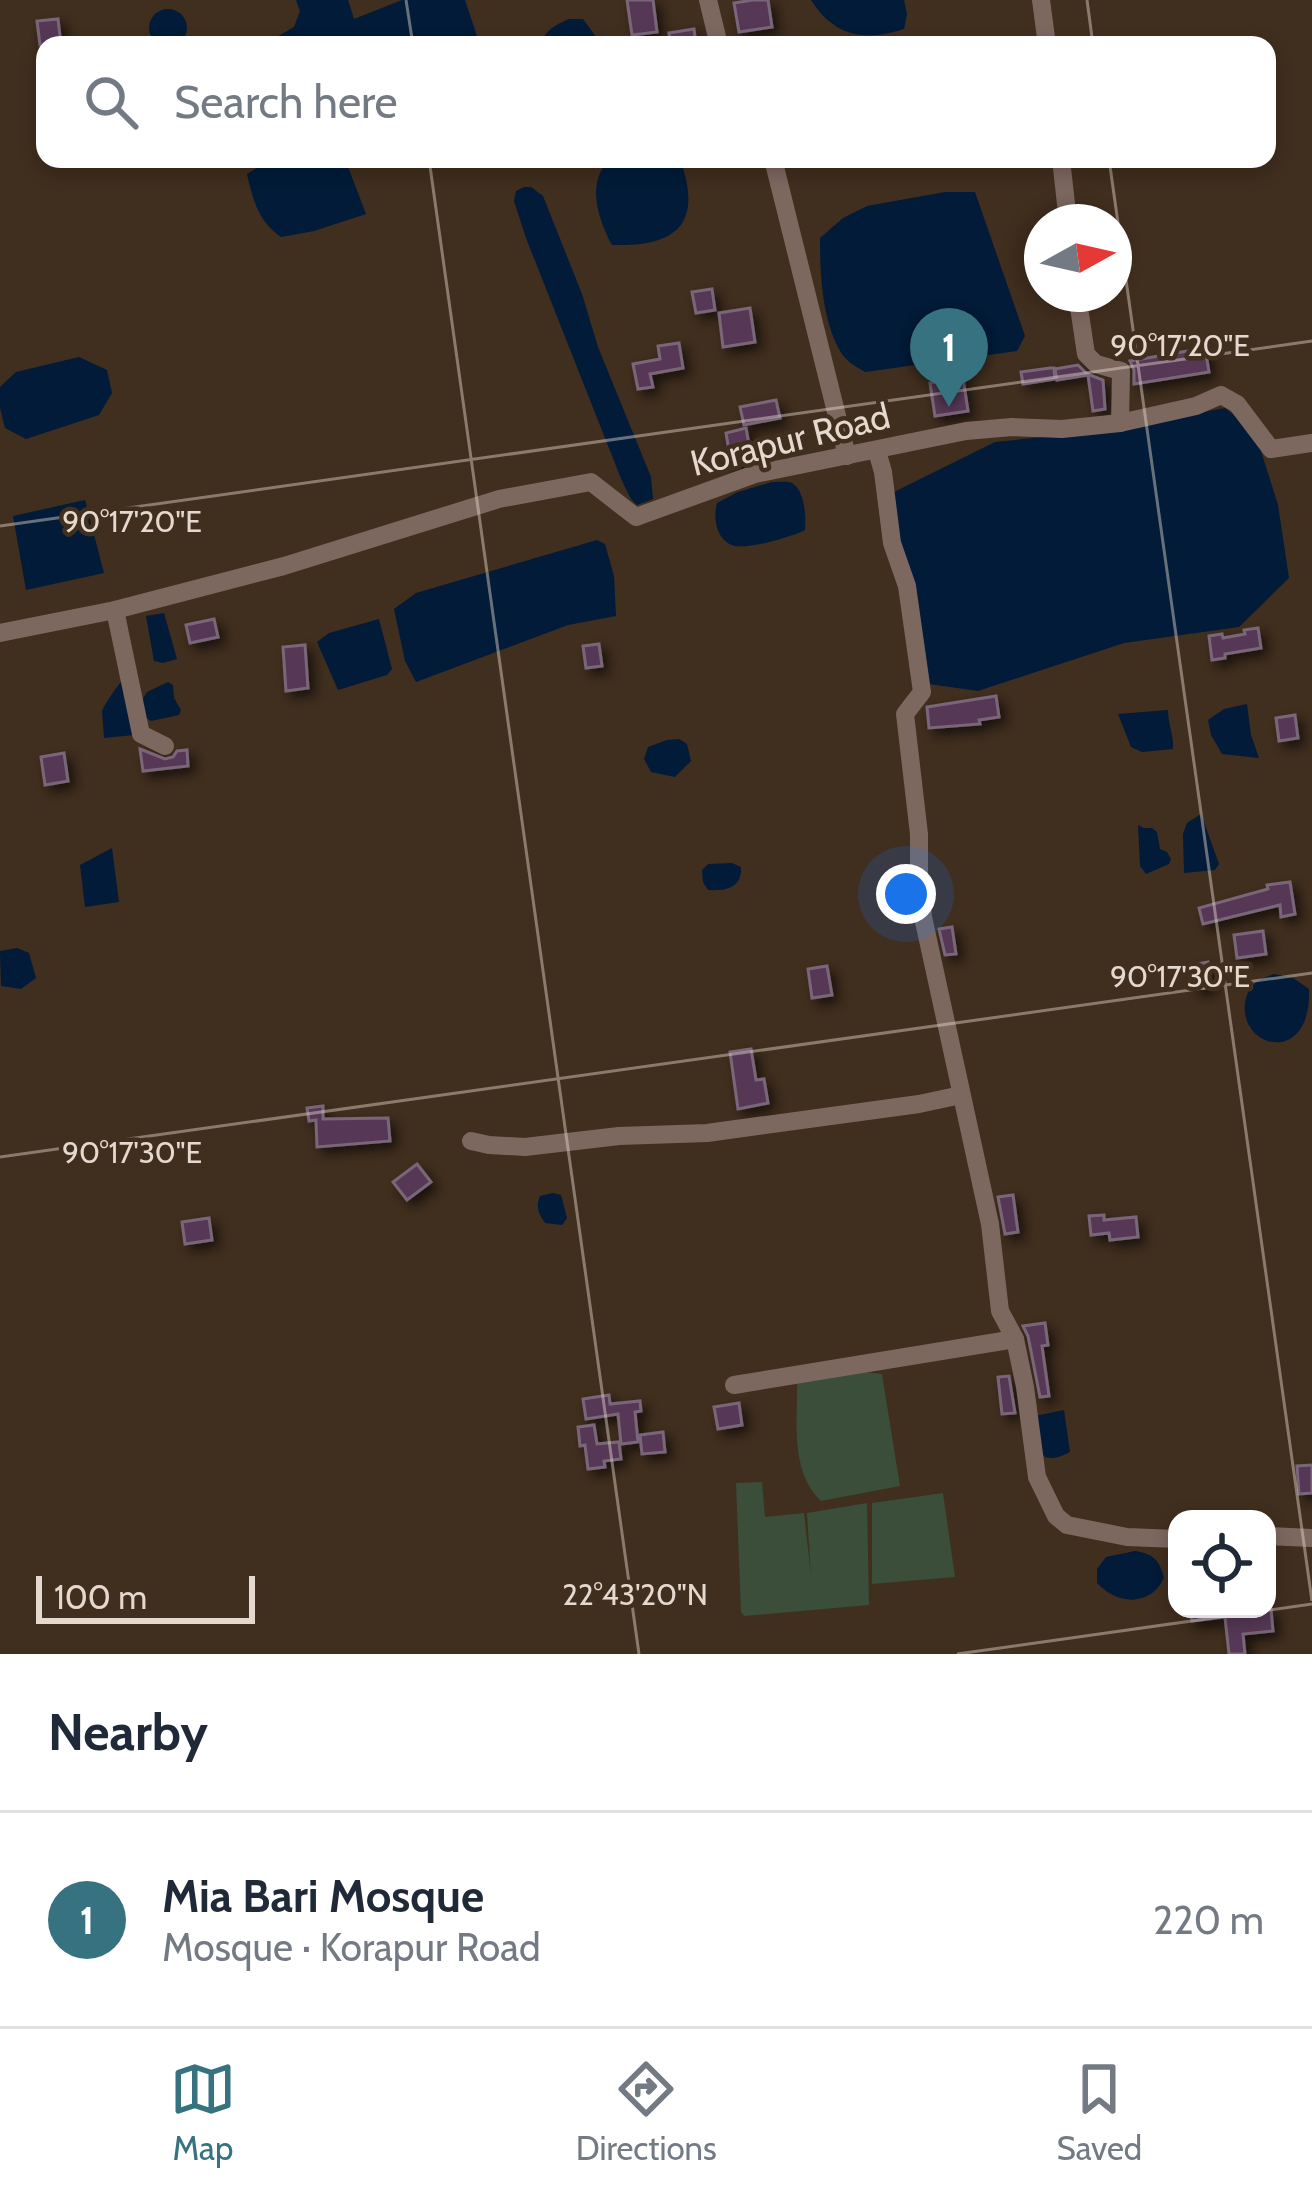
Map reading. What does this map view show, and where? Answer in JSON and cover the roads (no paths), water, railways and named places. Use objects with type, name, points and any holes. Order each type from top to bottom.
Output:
[{"type":"street","points":[[708,0],[717,36]]},
{"type":"street","points":[[1041,0],[1046,36]]},
{"type":"street","points":[[775,168],[847,456]]},
{"type":"street","points":[[1062,168],[1066,204]]},
{"type":"street","points":[[1080,312],[1086,354],[1096,364],[1121,370],[1120,423]]},
{"type":"street","name":"Korapur Road","points":[[0,633],[115,610],[284,566],[500,499],[591,482],[636,517],[755,474],[966,430],[1120,423],[1196,406],[1221,395],[1237,404],[1270,449],[1312,443]]},
{"type":"street","points":[[877,451],[892,543],[907,586],[922,692],[905,714],[923,917],[990,1224],[1000,1311],[1015,1339],[1037,1477],[1056,1516],[1066,1525],[1168,1538]]},
{"type":"street","points":[[115,610],[141,734],[165,746]]},
{"type":"street","points":[[471,1142],[525,1147],[620,1136],[707,1133],[962,1094]]},
{"type":"street","points":[[734,1384],[1015,1339]]},
{"type":"street","points":[[1276,1536],[1312,1538]]},
{"type":"water","points":[[296,0],[348,0],[354,19],[402,0],[465,0],[477,36],[278,36],[294,27],[300,11]]},
{"type":"water","points":[[811,0],[904,0],[904,29],[875,35],[851,33],[829,22]]},
{"type":"water","points":[[161,10],[175,10],[186,21],[185,36],[150,35],[150,21]]},
{"type":"water","points":[[569,19],[583,19],[595,36],[544,36]]},
{"type":"water","points":[[257,168],[348,168],[366,214],[281,237],[262,217],[247,174]]},
{"type":"water","points":[[603,168],[682,168],[686,215],[669,236],[612,245],[596,201]]},
{"type":"water","points":[[524,187],[543,196],[651,477],[653,499],[637,505],[622,481],[526,238],[514,201],[516,191]]},
{"type":"water","points":[[945,192],[975,192],[1025,336],[1017,351],[865,372],[844,357],[830,328],[820,238],[867,206]]},
{"type":"water","points":[[79,357],[107,370],[112,393],[99,415],[26,439],[5,428],[0,387],[16,372]]},
{"type":"water","points":[[1225,408],[1255,432],[1278,505],[1289,578],[1239,627],[1124,643],[978,691],[929,684],[892,493],[995,442],[1093,432]]},
{"type":"water","points":[[772,482],[790,482],[800,492],[805,530],[760,544],[729,543],[717,528],[717,503]]},
{"type":"water","points":[[85,500],[104,573],[26,590],[13,516]]},
{"type":"water","points":[[597,540],[605,544],[614,576],[616,616],[568,625],[416,682],[405,661],[394,609],[416,593]]},
{"type":"water","points":[[164,613],[177,659],[163,663],[154,661],[146,616]]},
{"type":"water","points":[[379,619],[392,669],[387,675],[338,690],[317,642],[329,633]]},
{"type":"water","points":[[123,680],[134,735],[104,738],[102,711]]},
{"type":"water","points":[[168,682],[173,685],[179,715],[151,721],[141,702],[147,692]]},
{"type":"water","points":[[1247,704],[1259,758],[1222,754],[1208,720],[1224,709]]},
{"type":"water","points":[[1168,710],[1173,749],[1142,752],[1131,747],[1118,714]]},
{"type":"water","points":[[679,739],[687,744],[691,761],[675,777],[651,772],[644,759],[648,747]]},
{"type":"water","points":[[1201,814],[1219,864],[1215,870],[1184,873],[1183,834],[1187,823]]},
{"type":"water","points":[[1138,825],[1157,832],[1160,849],[1171,859],[1169,864],[1146,874],[1140,866]]},
{"type":"water","points":[[112,848],[119,902],[85,907],[80,865]]},
{"type":"water","points":[[708,864],[741,867],[736,884],[708,890],[702,870]]},
{"type":"water","points":[[17,948],[29,953],[36,978],[21,989],[1,986],[0,951]]},
{"type":"water","points":[[1274,974],[1293,978],[1309,989],[1307,1014],[1299,1031],[1274,1042],[1251,1029],[1245,1015],[1250,989]]},
{"type":"water","points":[[561,1195],[567,1218],[562,1225],[545,1223],[538,1210],[540,1196]]},
{"type":"water","points":[[1064,1410],[1070,1452],[1044,1456],[1035,1416]]},
{"type":"water","points":[[1135,1551],[1151,1556],[1162,1572],[1164,1578],[1150,1594],[1123,1599],[1097,1583],[1097,1569],[1106,1557]]},
{"type":"place","name":"Mia Bari Mosque","points":[[949,407]]}]
